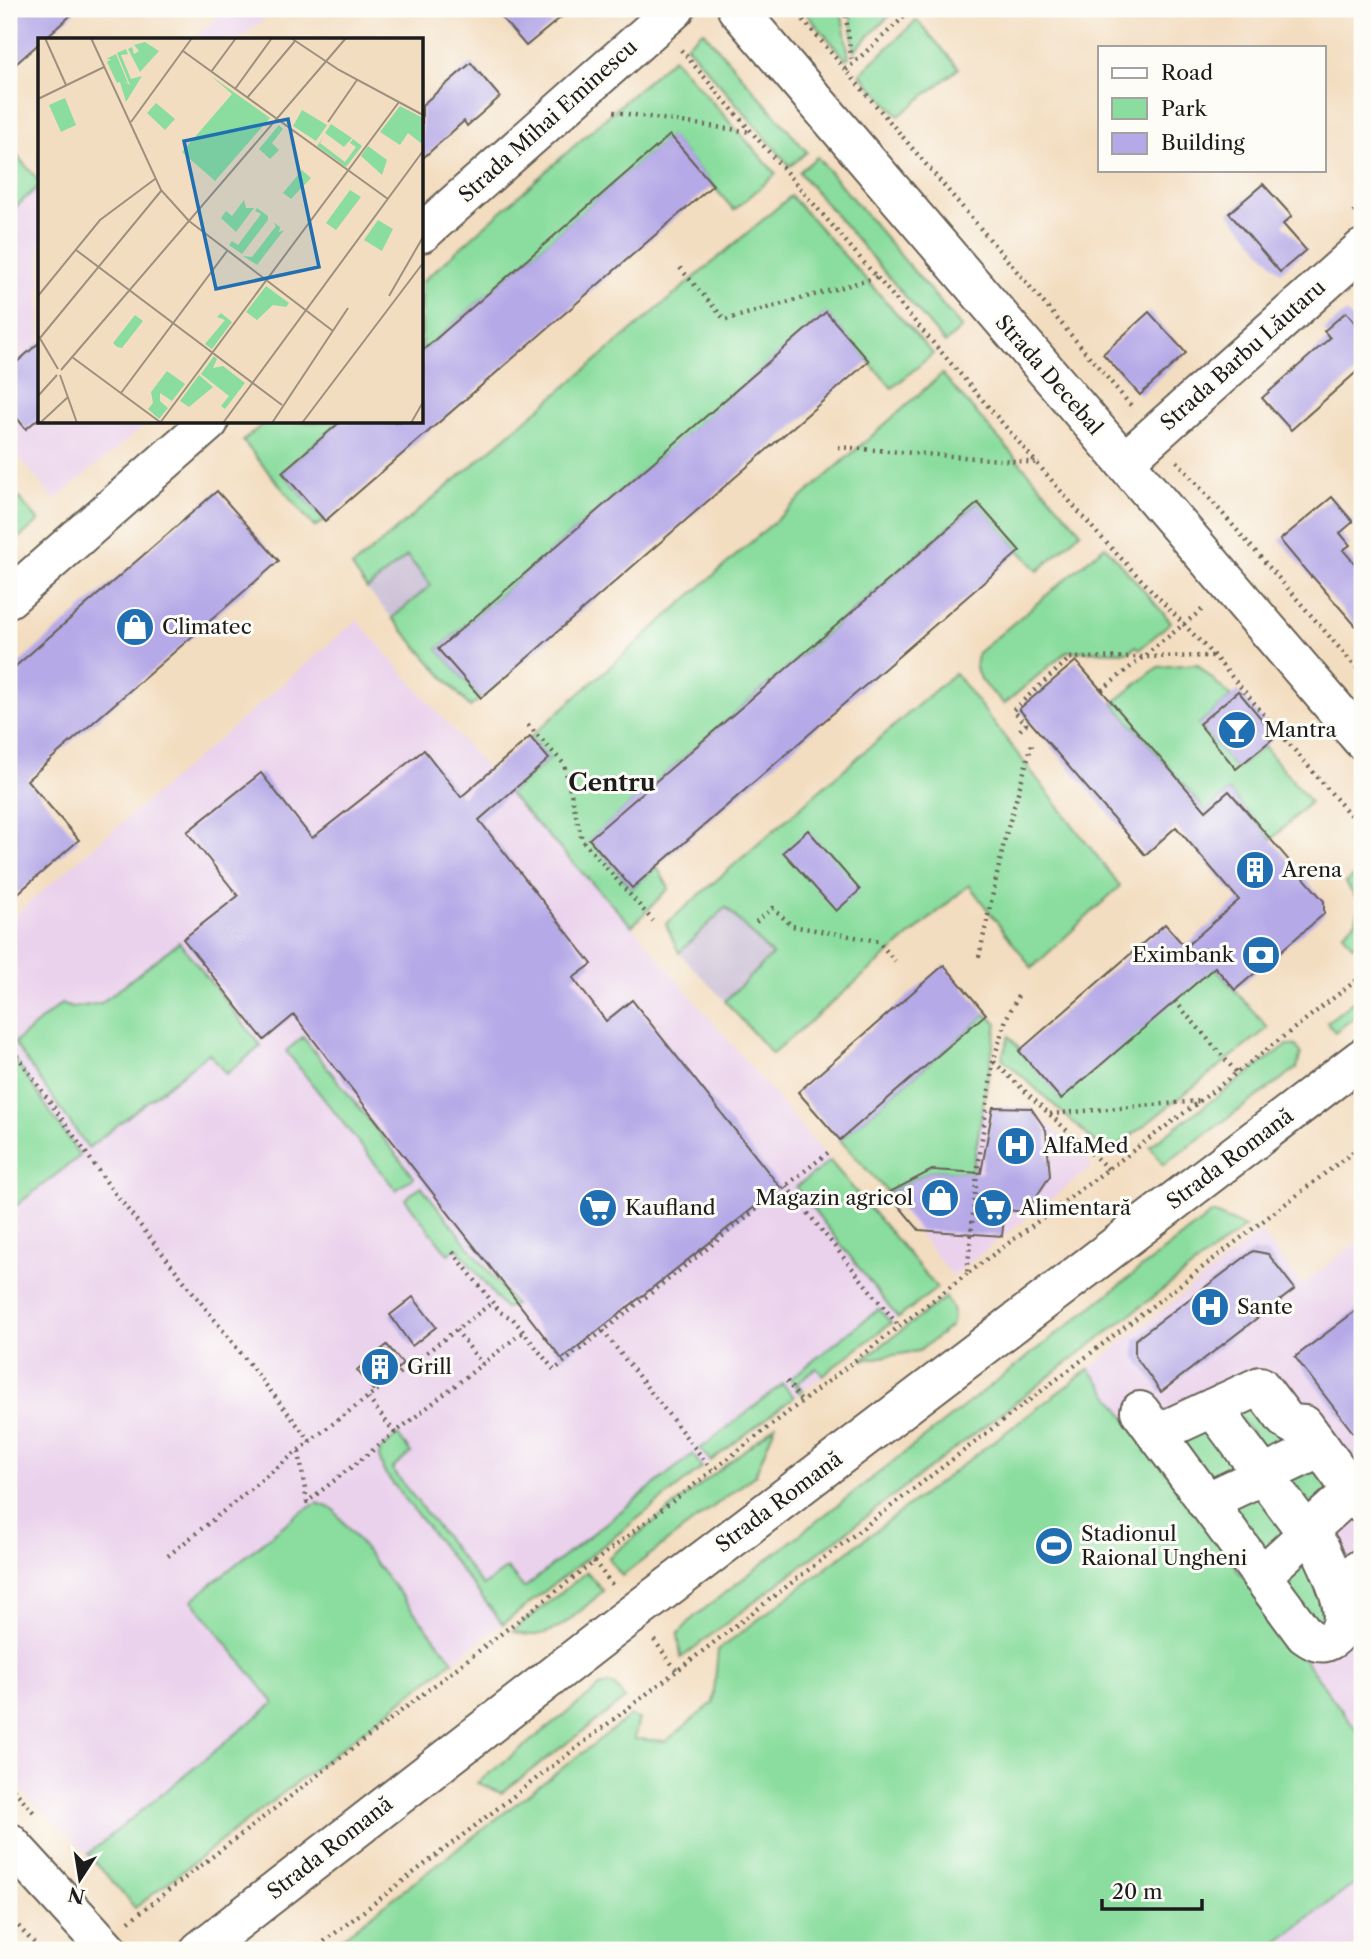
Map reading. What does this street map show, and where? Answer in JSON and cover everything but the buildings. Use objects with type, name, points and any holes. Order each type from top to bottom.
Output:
[{"type":"street","name":"Strada Decebal","points":[[737,9],[1362,740]]},
{"type":"street","name":"Strada Mihai Eminescu","points":[[424,231],[666,17]]},
{"type":"street","name":"Strada Barbu Lăutaru","points":[[1124,462],[1362,249]]},
{"type":"street","points":[[9,598],[207,424]]},
{"type":"street","name":"Strada Romană","points":[[200,1950],[493,1721],[1362,1058]]},
{"type":"street","points":[[1261,1576],[1308,1534],[1357,1497],[1321,1448],[1304,1425],[1292,1424],[1285,1419],[1260,1386],[1213,1408],[1148,1423],[1206,1502],[1261,1576],[1305,1635],[1314,1641],[1325,1643],[1340,1632],[1343,1608],[1354,1572],[1353,1548],[1362,1539]]},
{"type":"street","points":[[1213,1408],[1308,1534],[1354,1572]]},
{"type":"street","points":[[1206,1502],[1321,1448]]},
{"type":"street","points":[[9,1842],[119,1936]]},
{"type":"path","points":[[794,9],[1362,674]]},
{"type":"path","points":[[845,9],[852,64]]},
{"type":"path","points":[[846,69],[905,16]]},
{"type":"path","points":[[666,17],[751,132],[1097,533],[1214,656],[1362,829]]},
{"type":"path","points":[[605,111],[751,132]]},
{"type":"path","points":[[680,268],[725,320],[878,277]]},
{"type":"path","points":[[838,447],[1038,463]]},
{"type":"path","points":[[1102,690],[1207,605]]},
{"type":"path","points":[[1020,730],[1026,723],[1013,710],[1070,658],[1214,656]]},
{"type":"path","points":[[528,725],[564,764],[582,840],[653,921]]},
{"type":"path","points":[[979,957],[1005,838],[1032,744]]},
{"type":"path","points":[[757,922],[773,908],[792,926],[878,941],[895,961]]},
{"type":"path","points":[[119,1936],[898,1325],[1200,1101],[1362,976]]},
{"type":"path","points":[[967,1274],[977,1174],[993,1062],[1006,1019],[1018,996]]},
{"type":"path","points":[[1175,1001],[1237,1073]]},
{"type":"path","points":[[9,1044],[110,1187],[310,1441]]},
{"type":"path","points":[[993,1062],[1108,1169]]},
{"type":"path","points":[[1049,1114],[1200,1101]]},
{"type":"path","points":[[313,1950],[1362,1145]]},
{"type":"path","points":[[453,1252],[500,1312],[513,1319],[554,1370],[830,1151]]},
{"type":"path","points":[[786,1186],[898,1325]]},
{"type":"path","points":[[168,1556],[310,1441],[493,1302]]},
{"type":"path","points":[[456,1330],[482,1364]]},
{"type":"path","points":[[603,1331],[712,1470]]},
{"type":"path","points":[[299,1451],[307,1502],[523,1332]]},
{"type":"path","points":[[787,1381],[801,1401]]},
{"type":"path","points":[[368,1398],[395,1433]]},
{"type":"path","points":[[9,1916],[40,1950]]},
{"type":"shaded area","points":[[226,9],[276,9],[240,38],[194,38]]},
{"type":"shaded area","points":[[38,187],[38,424],[147,424],[54,500],[9,444],[9,213]]},
{"type":"shaded area","points":[[407,556],[432,585],[392,618],[367,589]]},
{"type":"shaded area","points":[[357,620],[509,794],[632,926],[937,1288],[135,1908],[88,1854],[28,1798],[9,1776],[9,920]]},
{"type":"shaded area","points":[[726,907],[772,955],[725,1001],[679,953]]},
{"type":"shaded area","points":[[982,1107],[1031,1108],[1093,1166],[952,1276],[888,1193],[932,1170],[972,1172]]},
{"type":"shaded area","points":[[1261,1232],[1302,1285],[1362,1238],[1362,1738],[1089,1369]]},
{"type":"shaded area","points":[[1362,1878],[1362,1950],[1267,1950]]},
{"type":"green space","points":[[802,9],[841,9],[849,57],[846,59]]},
{"type":"green space","points":[[850,9],[896,9],[854,51]]},
{"type":"green space","points":[[917,20],[959,68],[899,116],[860,74]]},
{"type":"green space","points":[[703,31],[807,152],[790,166],[686,45]]},
{"type":"green space","points":[[673,58],[776,174],[734,210],[670,136],[424,349],[424,280]]},
{"type":"green space","points":[[9,147],[38,180],[38,187],[9,213]]},
{"type":"green space","points":[[817,157],[962,328],[945,343],[799,172]]},
{"type":"green space","points":[[791,196],[933,354],[892,388],[826,313],[438,649],[481,698],[470,707],[392,618],[431,585],[407,556],[367,589],[352,567]]},
{"type":"green space","points":[[942,374],[1081,532],[1038,571],[977,503],[590,839],[632,888],[657,867],[669,888],[632,926],[509,794],[549,759],[530,737]]},
{"type":"green space","points":[[263,424],[338,424],[282,472],[325,521],[314,527],[243,441]]},
{"type":"green space","points":[[9,487],[39,521],[9,546]]},
{"type":"green space","points":[[1105,546],[1171,622],[1140,649],[1136,646],[1129,652],[1067,651],[1004,704],[978,675],[978,653]]},
{"type":"green space","points":[[1197,664],[1231,697],[1199,724],[1236,769],[1264,746],[1310,802],[1271,840],[1229,791],[1206,811],[1113,703],[1158,667]]},
{"type":"green space","points":[[955,673],[1120,886],[1032,968],[969,885],[772,1054],[725,1001],[772,955],[726,907],[679,953],[666,924]]},
{"type":"green space","points":[[1359,873],[1362,878],[1362,939],[1353,946],[1343,933],[1356,921],[1360,903],[1345,883]]},
{"type":"green space","points":[[179,942],[261,1046],[226,1074],[209,1053],[88,1148],[14,1043],[61,1004],[72,1008],[101,1003]]},
{"type":"green space","points":[[1212,964],[1268,1028],[1108,1154],[1002,1058],[1009,1036],[1061,1098]]},
{"type":"green space","points":[[1362,995],[1362,1011],[1335,1032],[1327,1022]]},
{"type":"green space","points":[[986,1014],[997,1023],[972,1173],[932,1170],[888,1193],[840,1140]]},
{"type":"green space","points":[[303,1037],[414,1177],[396,1190],[286,1051]]},
{"type":"green space","points":[[1287,1045],[1296,1046],[1301,1053],[1297,1068],[1163,1165],[1150,1146]]},
{"type":"green space","points":[[9,1051],[80,1156],[9,1211]]},
{"type":"green space","points":[[830,1161],[937,1288],[898,1318],[796,1187]]},
{"type":"green space","points":[[421,1186],[515,1305],[504,1308],[457,1248],[448,1254],[405,1199]]},
{"type":"green space","points":[[1212,1213],[1245,1227],[681,1658],[678,1634],[694,1617]]},
{"type":"green space","points":[[946,1297],[952,1311],[951,1326],[919,1351],[862,1360]]},
{"type":"green space","points":[[879,1309],[891,1323],[823,1375],[816,1368],[797,1383],[803,1391],[800,1393],[790,1379]]},
{"type":"green space","name":"Stadionul Raional Ungheni","points":[[1089,1369],[1362,1738],[1362,1878],[1267,1950],[326,1950],[630,1716],[639,1719],[634,1739],[666,1741],[713,1703],[718,1650]]},
{"type":"green space","points":[[783,1384],[794,1397],[711,1461],[700,1449]]},
{"type":"green space","points":[[1256,1393],[1301,1440],[1269,1454],[1229,1406]]},
{"type":"green space","points":[[1207,1423],[1240,1469],[1206,1490],[1167,1434]]},
{"type":"green space","points":[[775,1426],[755,1475],[622,1576],[608,1558]]},
{"type":"green space","points":[[398,1435],[411,1453],[392,1469],[483,1586],[507,1568],[524,1588],[693,1454],[702,1468],[503,1624],[384,1472],[379,1457],[380,1450]]},
{"type":"green space","points":[[1315,1471],[1341,1486],[1307,1506],[1289,1480]]},
{"type":"green space","points":[[1260,1494],[1281,1530],[1263,1566],[1220,1507]]},
{"type":"green space","points":[[317,1503],[333,1509],[453,1661],[135,1908],[88,1854],[274,1703],[192,1600],[295,1516]]},
{"type":"green space","points":[[1297,1559],[1314,1561],[1328,1633],[1269,1579]]},
{"type":"green space","points":[[587,1572],[603,1591],[573,1617],[551,1631],[539,1634],[526,1635],[513,1631]]},
{"type":"green space","points":[[608,1684],[615,1686],[625,1699],[501,1793],[477,1783],[600,1687]]},
{"type":"place","name":"Climatec","points":[[135,627]]},
{"type":"place","name":"Mantra","points":[[1237,730]]},
{"type":"place","name":"Arena","points":[[1255,870]]},
{"type":"place","name":"Eximbank","points":[[1261,955]]},
{"type":"place","name":"AlfaMed","points":[[1016,1146]]},
{"type":"place","name":"Magazin agricol","points":[[940,1198]]},
{"type":"place","name":"Kaufland","points":[[598,1208]]},
{"type":"place","name":"Alimentară","points":[[993,1208]]},
{"type":"place","name":"Sante","points":[[1210,1307]]},
{"type":"place","name":"Grill","points":[[380,1367]]},
{"type":"place","name":"Stadionul Raional Ungheni","points":[[1054,1546]]},
{"type":"district","name":"Centru","points":[[612,783]]}]
